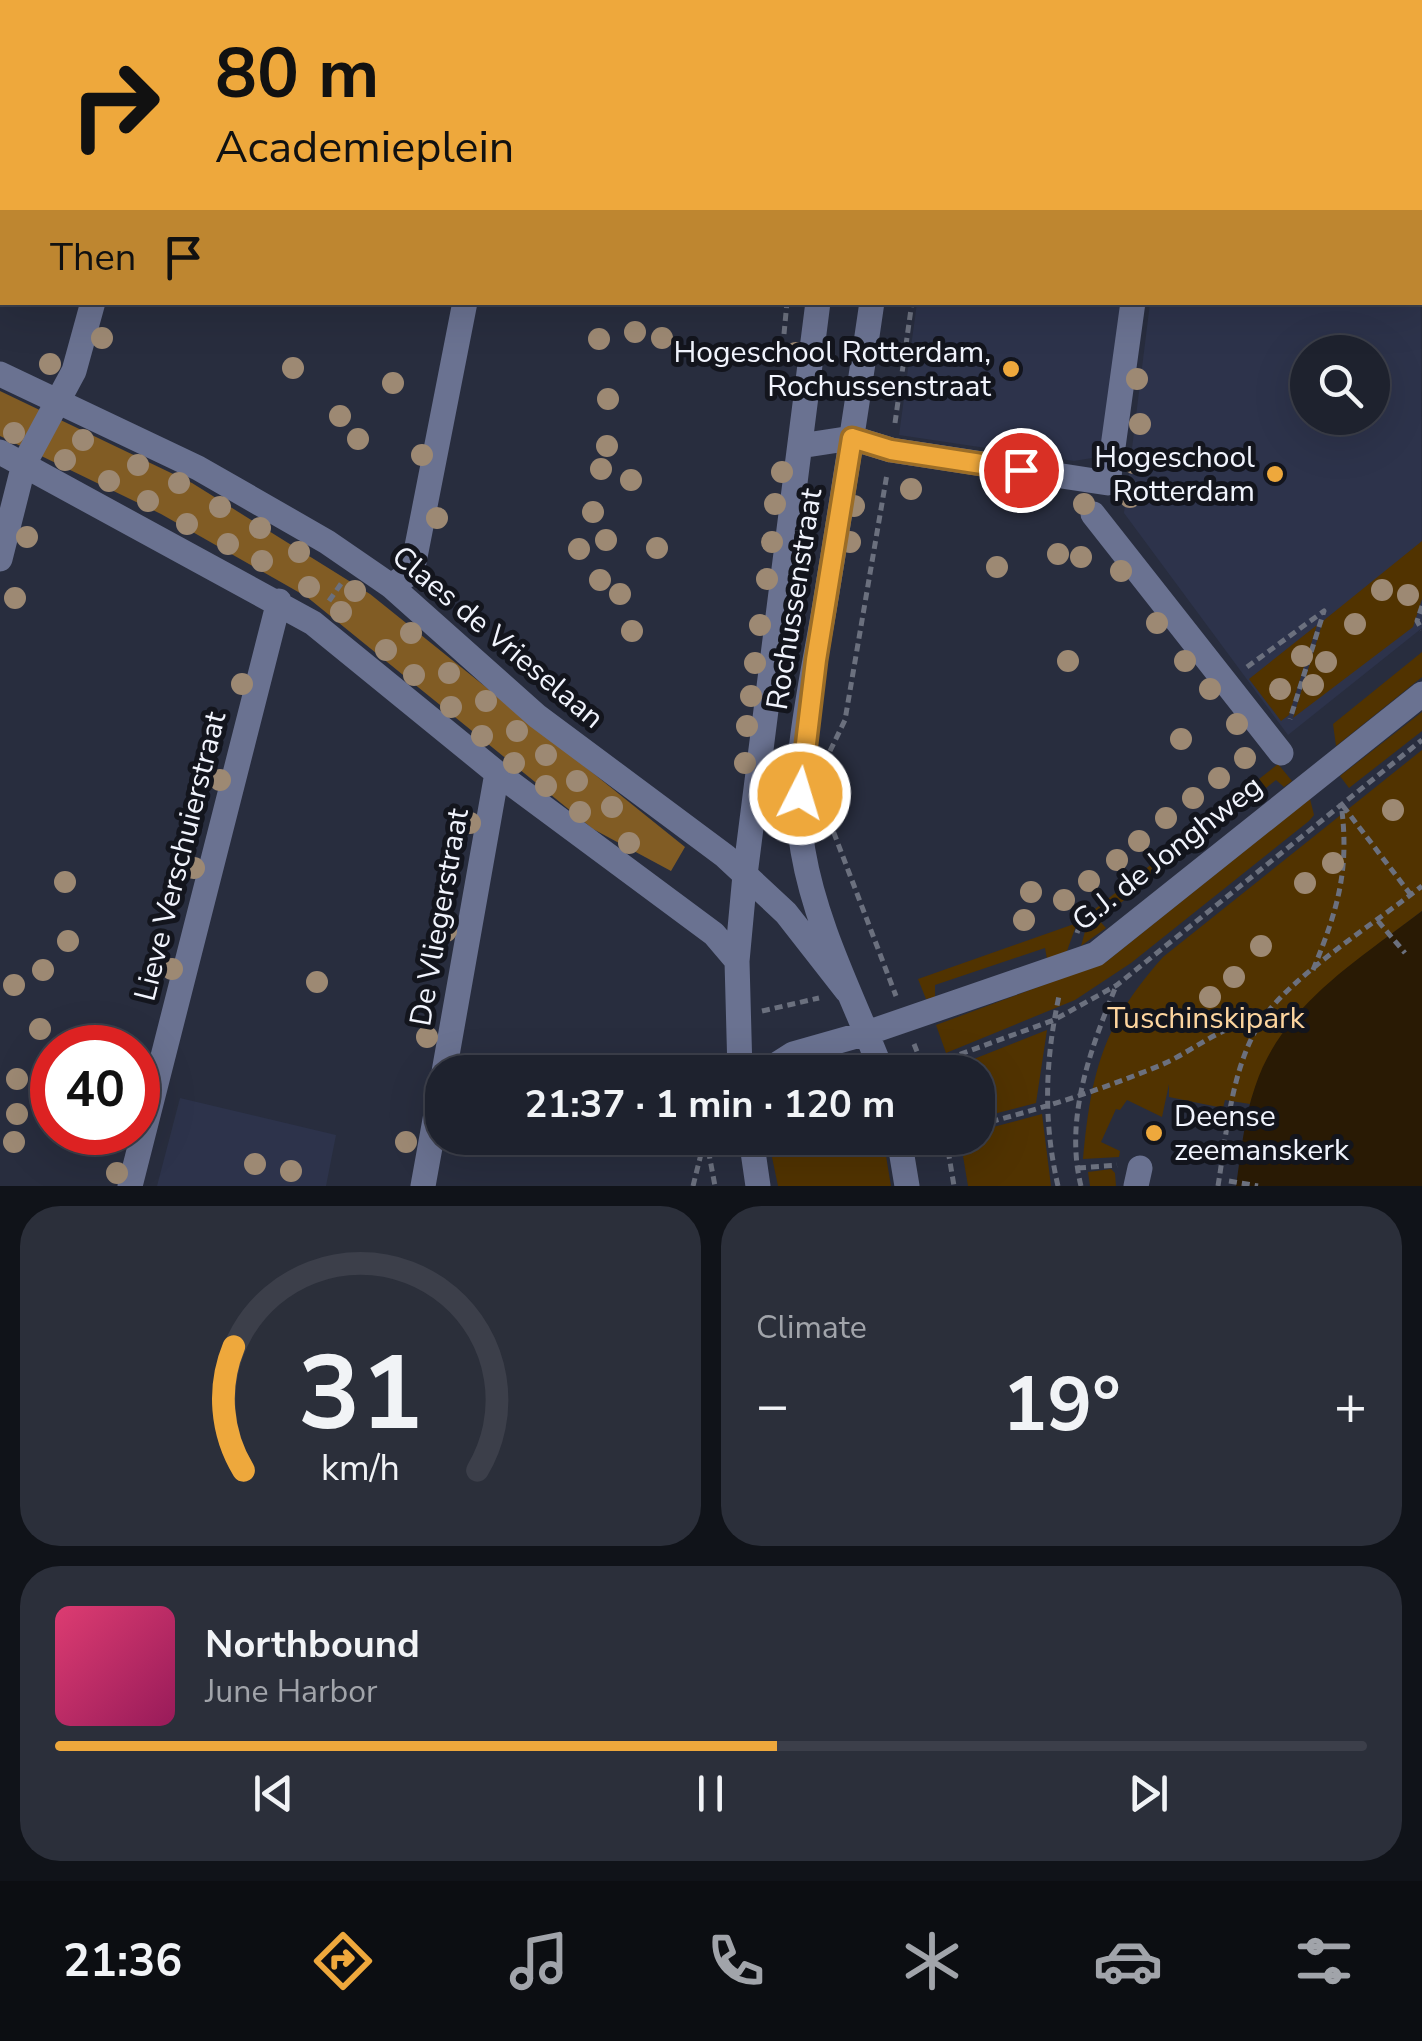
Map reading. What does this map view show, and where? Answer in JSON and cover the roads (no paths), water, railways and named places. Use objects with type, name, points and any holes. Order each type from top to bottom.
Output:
[{"type":"street","points":[[0,559],[24,464],[74,371],[92,305]]},
{"type":"street","points":[[391,586],[412,572],[463,305]]},
{"type":"street","name":"Rochussenstraat","points":[[739,1055],[737,961],[745,875],[818,305]]},
{"type":"street","name":"Rochussenstraat","points":[[872,305],[813,679],[799,814],[803,854],[847,991],[876,1055]]},
{"type":"street","points":[[800,446],[852,438],[891,450],[1108,483],[1133,305]]},
{"type":"street","name":"Claes de Vrieselaan","points":[[0,374],[230,486],[391,586],[538,716],[745,875],[786,913],[847,991]]},
{"type":"street","points":[[0,452],[279,601],[313,623],[497,773],[714,934],[737,961]]},
{"type":"street","name":"G.J. de Jonghweg","points":[[1093,514],[1282,753]]},
{"type":"street","name":"Lieve Verschuierstraat","points":[[130,1186],[279,601]]},
{"type":"street","name":"G.J. de Jonghweg","points":[[791,1055],[868,1033],[1096,954],[1422,694]]},
{"type":"street","name":"De Vliegerstraat","points":[[447,1055],[497,773]]},
{"type":"street","points":[[422,1186],[428,1155]]},
{"type":"street","points":[[753,1155],[758,1186]]},
{"type":"street","points":[[902,1155],[907,1186]]},
{"type":"place","name":"Hogeschool Rotterdam, Rochussenstraat","points":[[1011,369]]},
{"type":"place","name":"Hogeschool Rotterdam","points":[[1275,474]]},
{"type":"place","name":"Deense zeemanskerk","points":[[1154,1133]]},
{"type":"park label","name":"Tuschinskipark","points":[[1206,1018]]}]
